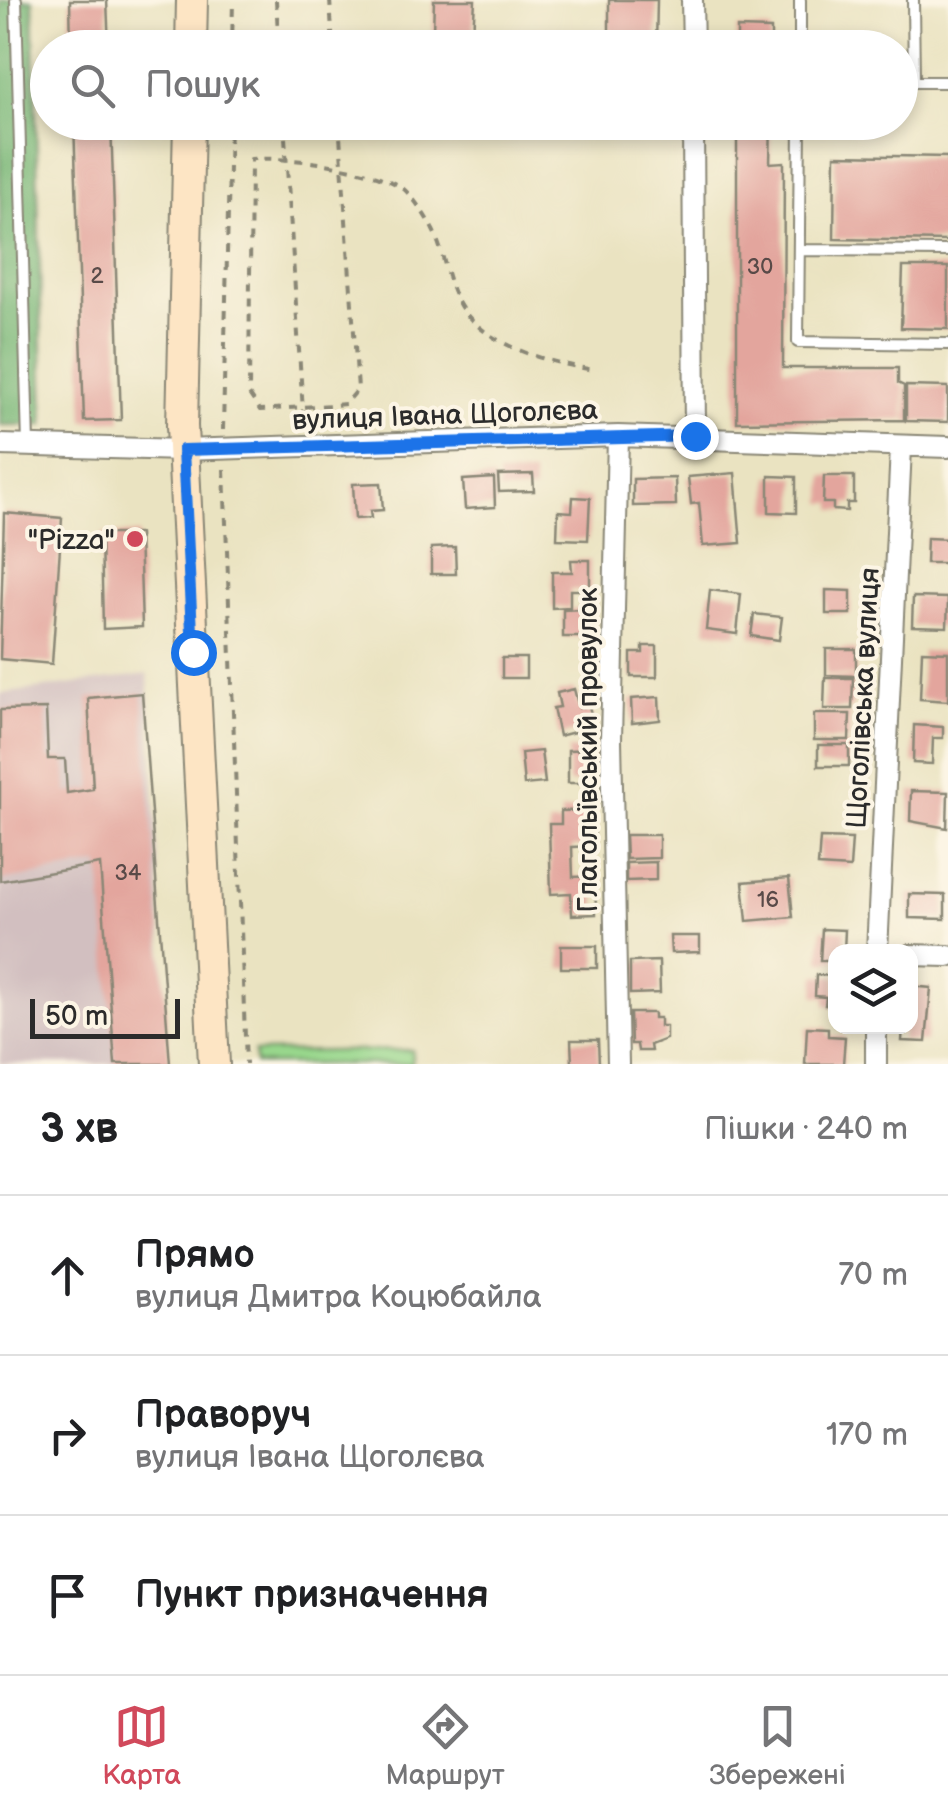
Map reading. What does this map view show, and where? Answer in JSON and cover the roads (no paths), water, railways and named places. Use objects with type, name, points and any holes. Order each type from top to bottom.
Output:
[{"type":"main road","points":[[191,30],[192,0]]},
{"type":"main road","points":[[189,140],[183,450],[214,1064]]},
{"type":"street","points":[[692,0],[692,30]]},
{"type":"street","points":[[693,140],[695,436]]},
{"type":"street","name":"Глагольївський провулок","points":[[618,436],[610,740],[618,1064]]},
{"type":"street","name":"вулиця Івана Щоголєва","points":[[0,445],[183,450],[695,436],[901,448],[948,447]]},
{"type":"street","name":"Щоголівська вулиця","points":[[877,944],[901,448]]},
{"type":"street","points":[[918,955],[948,956]]},
{"type":"street","points":[[876,1034],[876,1064]]},
{"type":"lane","points":[[16,0],[28,446]]},
{"type":"lane","points":[[800,0],[800,30]]},
{"type":"lane","points":[[913,0],[913,30]]},
{"type":"lane","points":[[918,82],[948,82]]},
{"type":"lane","points":[[800,140],[798,342],[948,344]]},
{"type":"lane","points":[[800,250],[948,251]]},
{"type":"place","name":"\"Pizza\"","points":[[135,539]]}]
